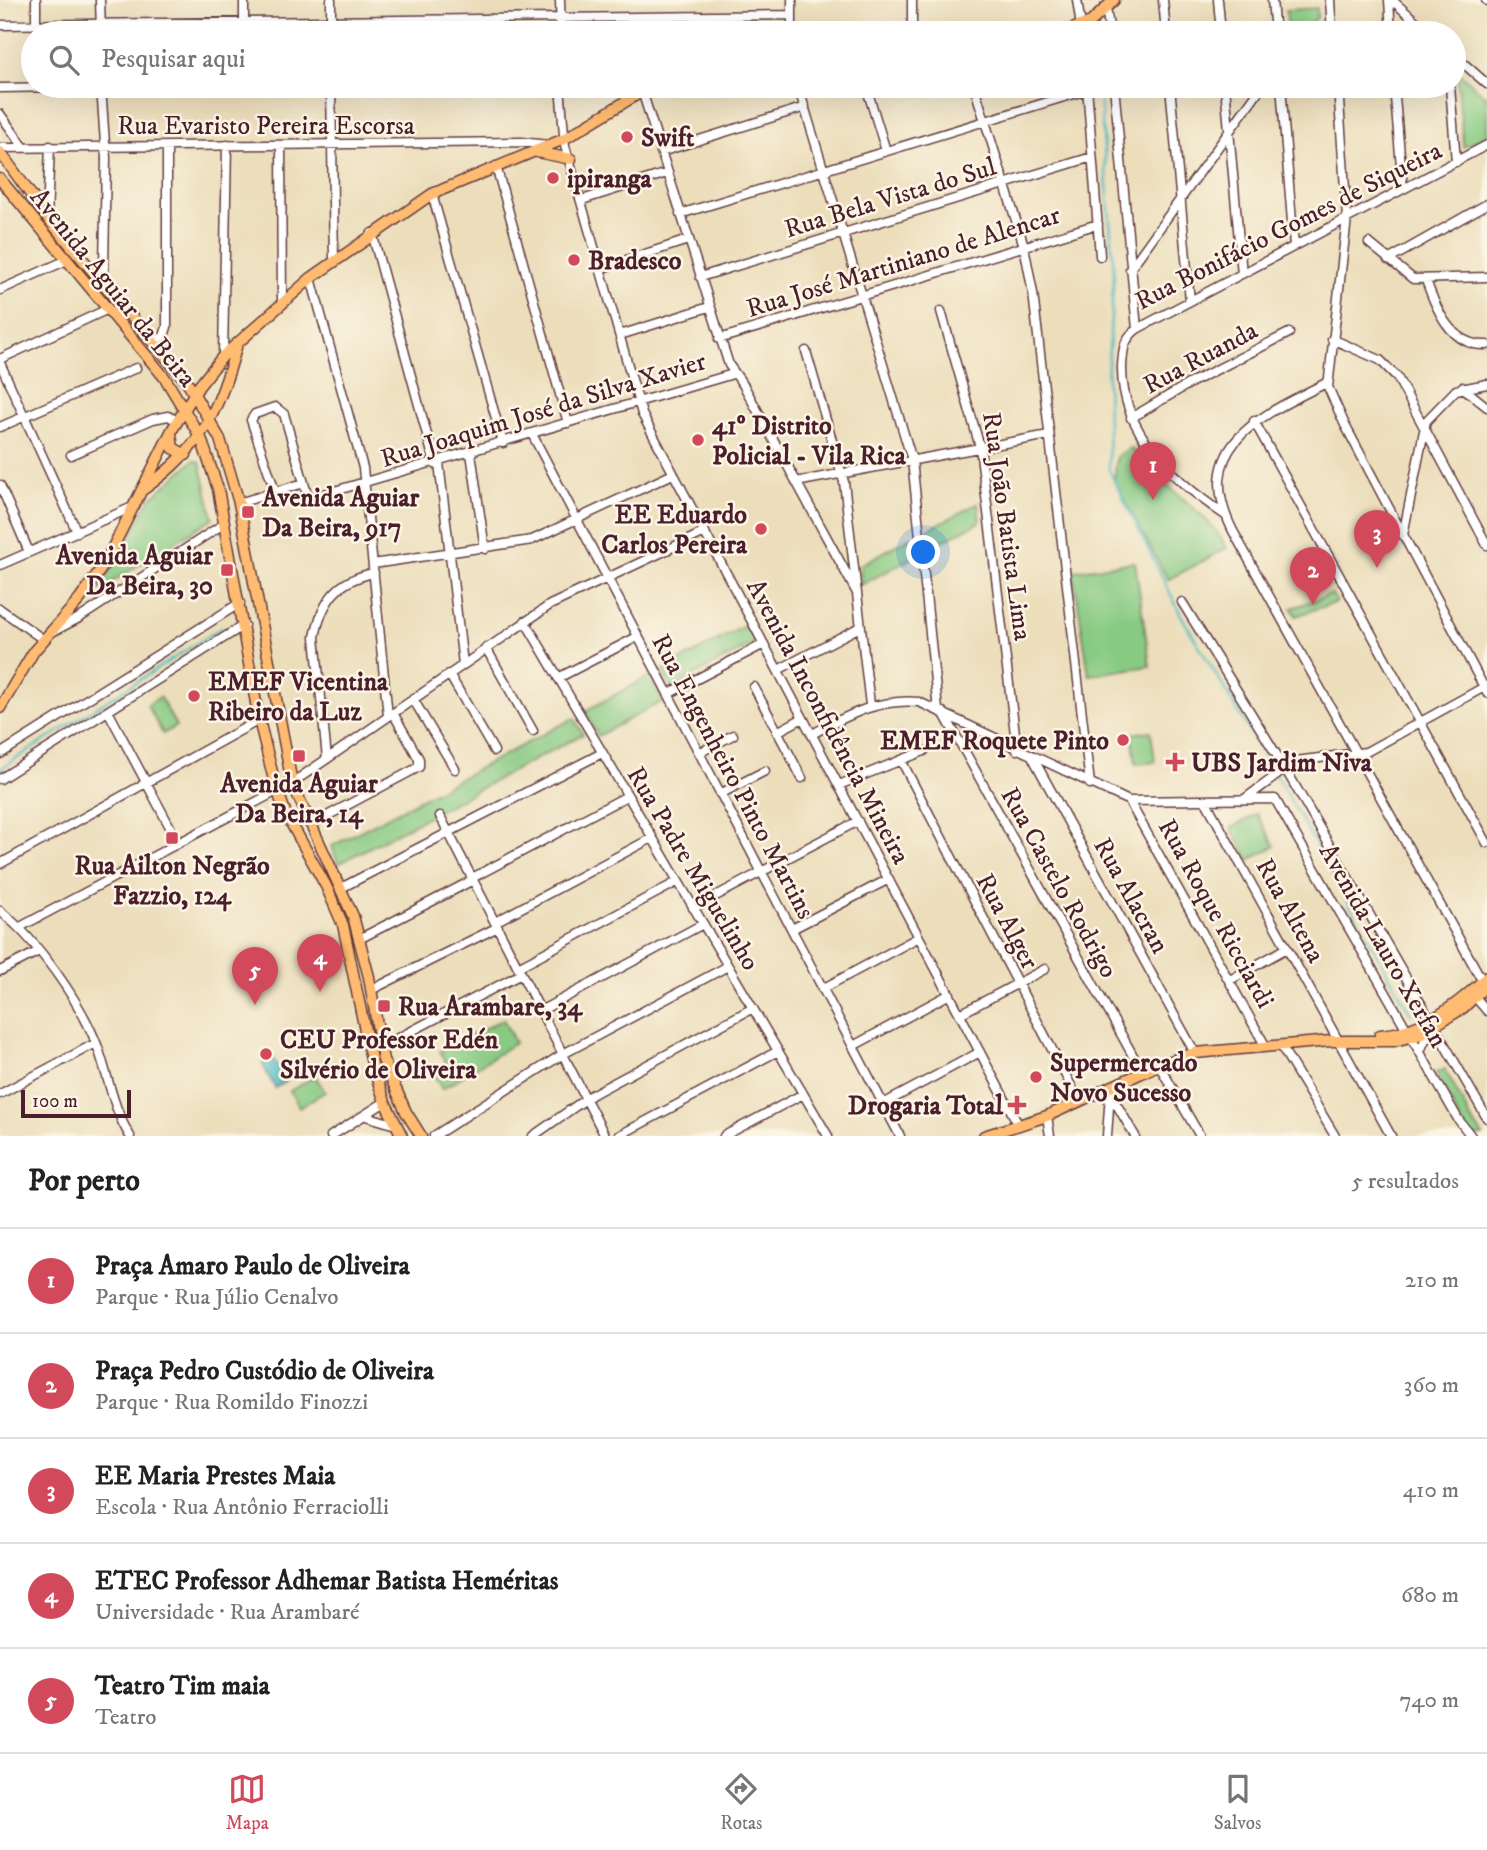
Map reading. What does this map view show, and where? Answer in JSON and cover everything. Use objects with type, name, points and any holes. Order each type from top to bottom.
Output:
[{"type":"main road","points":[[1092,21],[1110,4]]},
{"type":"main road","points":[[0,708],[18,675],[83,594],[110,555],[175,425],[194,393],[223,356],[312,278],[372,233],[432,194],[564,139],[631,98]]},
{"type":"main road","name":"Avenida Aguiar da Beira","points":[[0,150],[47,217],[194,393],[224,448],[239,503],[281,737],[292,783],[341,888],[360,938],[372,990],[380,1047],[395,1090],[421,1136]]},
{"type":"main road","points":[[533,152],[571,159]]},
{"type":"main road","name":"Avenida Aguiar da Beira","points":[[0,179],[158,369],[185,408],[201,438],[218,489],[259,720],[277,791],[334,904],[351,961],[372,1064],[385,1102],[402,1136]]},
{"type":"main road","points":[[142,490],[201,438],[223,394],[237,344]]},
{"type":"main road","points":[[202,382],[217,377],[223,394]]},
{"type":"main road","points":[[175,425],[173,448],[186,454]]},
{"type":"main road","points":[[259,720],[272,722],[281,737]]},
{"type":"main road","points":[[351,961],[362,975],[369,975]]},
{"type":"main road","points":[[984,1136],[1047,1116],[1109,1091],[1142,1072],[1195,1053],[1410,1034],[1433,1024],[1473,995],[1486,982]]},
{"type":"street","points":[[36,0],[36,21]]},
{"type":"street","points":[[100,0],[101,21]]},
{"type":"street","points":[[244,0],[244,21],[792,15]]},
{"type":"street","points":[[331,0],[331,19]]},
{"type":"street","points":[[560,0],[560,21]]},
{"type":"street","points":[[792,0],[792,21]]},
{"type":"street","points":[[912,0],[912,21]]},
{"type":"street","points":[[1077,0],[1080,21]]},
{"type":"street","points":[[1163,0],[1165,21]]},
{"type":"street","points":[[1218,0],[1220,21]]},
{"type":"street","points":[[1272,0],[1274,21]]},
{"type":"street","points":[[1330,0],[1332,21]]},
{"type":"street","points":[[1390,0],[1391,21]]},
{"type":"street","points":[[1390,0],[1415,21]]},
{"type":"street","points":[[0,25],[21,24]]},
{"type":"street","points":[[1466,66],[1487,84]]},
{"type":"street","points":[[0,88],[21,88]]},
{"type":"street","points":[[100,280],[104,268],[102,98]]},
{"type":"street","points":[[331,98],[334,261]]},
{"type":"street","name":"Avenida Inconfidência Mineira","points":[[561,98],[564,139],[639,404],[673,474],[1019,1126]]},
{"type":"street","points":[[649,98],[667,173],[719,339],[733,374],[744,386],[857,593]]},
{"type":"street","points":[[801,98],[912,460],[941,711]]},
{"type":"street","points":[[870,98],[886,151]]},
{"type":"street","points":[[978,98],[1024,246],[1034,304],[1090,783]]},
{"type":"street","points":[[680,214],[1056,98]]},
{"type":"street","points":[[1088,98],[1100,256]]},
{"type":"street","name":"Rua Bonifácio Gomes de Siqueira","points":[[1115,98],[1137,329],[1487,145]]},
{"type":"street","points":[[1171,98],[1190,301]]},
{"type":"street","points":[[1226,98],[1242,274]]},
{"type":"street","points":[[1130,269],[1253,98]]},
{"type":"street","points":[[1282,98],[1294,246]]},
{"type":"street","points":[[812,734],[870,705],[907,701],[941,711],[1017,750],[1129,800],[1246,798],[1296,761],[1358,755],[1486,689],[1331,396],[1328,382],[1346,218],[1339,98]]},
{"type":"street","points":[[1395,98],[1403,189]]},
{"type":"street","points":[[1451,98],[1455,162]]},
{"type":"street","points":[[661,152],[804,107]]},
{"type":"street","points":[[0,114],[23,146]]},
{"type":"street","points":[[509,142],[515,146],[514,159]]},
{"type":"street","name":"Rua Evaristo Pereira Escorsa","points":[[0,150],[23,146],[509,142],[548,145]]},
{"type":"street","points":[[223,356],[227,145]]},
{"type":"street","points":[[281,145],[282,304]]},
{"type":"street","points":[[47,217],[50,146]]},
{"type":"street","points":[[153,342],[164,335],[167,327],[167,146]]},
{"type":"street","name":"Rua Bela Vista do Sul","points":[[700,277],[1092,157]]},
{"type":"street","points":[[496,166],[568,424]]},
{"type":"street","points":[[582,200],[667,173]]},
{"type":"street","points":[[432,194],[503,443]]},
{"type":"street","points":[[1388,260],[1487,204]]},
{"type":"street","name":"Rua José Martiniano de Alencar","points":[[719,339],[1098,223]]},
{"type":"street","points":[[372,233],[437,464],[463,664]]},
{"type":"street","points":[[602,268],[688,240]]},
{"type":"street","points":[[1369,243],[1406,276],[1426,280],[1487,277]]},
{"type":"street","points":[[0,290],[67,260]]},
{"type":"street","points":[[310,825],[419,766],[419,759],[390,715],[366,484],[312,278]]},
{"type":"street","points":[[1426,280],[1455,335],[1475,345],[1487,345]]},
{"type":"street","points":[[620,335],[709,307]]},
{"type":"street","points":[[77,532],[0,361],[108,309]]},
{"type":"street","name":"Rua João Batista Lima","points":[[941,311],[979,447],[1017,750]]},
{"type":"street","points":[[1137,329],[1128,337],[1123,348],[1123,381],[1130,418],[1145,444],[1206,502],[1225,515]]},
{"type":"street","name":"Rua Ruanda","points":[[1130,418],[1192,382],[1289,333]]},
{"type":"street","points":[[1332,339],[1390,368],[1487,545]]},
{"type":"street","points":[[806,351],[842,473],[870,705]]},
{"type":"street","points":[[0,427],[136,368]]},
{"type":"street","name":"Rua Joaquim José da Silva Xavier","points":[[366,484],[733,374]]},
{"type":"street","points":[[1328,382],[1254,421],[1233,442],[1224,459],[1221,499],[1225,515],[1486,982]]},
{"type":"street","points":[[1403,535],[1423,426],[1432,413],[1462,387],[1487,384]]},
{"type":"street","points":[[1462,387],[1487,407]]},
{"type":"street","points":[[275,491],[251,420],[255,414],[275,407],[284,414],[311,498],[366,484]]},
{"type":"street","points":[[71,455],[153,419],[169,416],[175,425]]},
{"type":"street","points":[[1254,421],[1487,843]]},
{"type":"street","name":"Rua Engenheiro Pinto Martins","points":[[532,434],[900,1136]]},
{"type":"street","points":[[796,482],[1049,435]]},
{"type":"street","points":[[471,453],[485,550]]},
{"type":"street","points":[[373,564],[485,550],[532,540],[673,474]]},
{"type":"street","points":[[239,503],[304,483]]},
{"type":"street","points":[[0,485],[29,552]]},
{"type":"street","points":[[0,565],[135,506]]},
{"type":"street","points":[[0,610],[48,636],[99,606],[225,523]]},
{"type":"street","points":[[20,927],[292,783],[525,621],[605,577],[705,533]]},
{"type":"street","points":[[327,759],[315,637],[321,609],[336,589],[355,578],[374,573]]},
{"type":"street","points":[[83,594],[87,605],[99,606]]},
{"type":"street","name":"Avenida Lauro Xerfan","points":[[1182,602],[1286,770],[1487,1118]]},
{"type":"street","points":[[0,754],[240,603]]},
{"type":"street","name":"Rua Padre Miguelinho","points":[[525,621],[828,1136]]},
{"type":"street","points":[[0,779],[244,625]]},
{"type":"street","points":[[778,670],[860,626]]},
{"type":"street","points":[[558,678],[637,637]]},
{"type":"street","points":[[668,694],[764,644]]},
{"type":"street","points":[[486,648],[533,731]]},
{"type":"street","points":[[449,674],[494,751]]},
{"type":"street","points":[[754,687],[802,778]]},
{"type":"street","points":[[413,699],[456,769]]},
{"type":"street","points":[[108,711],[178,842]]},
{"type":"street","name":"Rua Castelo Rodrigo","points":[[941,711],[1142,1072]]},
{"type":"street","points":[[777,732],[803,718]]},
{"type":"street","points":[[0,864],[259,720]]},
{"type":"street","points":[[699,753],[733,735]]},
{"type":"street","points":[[839,785],[924,751]]},
{"type":"street","points":[[341,888],[602,753]]},
{"type":"street","name":"Rua Alacran","points":[[1032,757],[1195,1053]]},
{"type":"street","name":"Rua Alger","points":[[901,760],[1079,1101]]},
{"type":"street","points":[[720,794],[765,771]]},
{"type":"street","points":[[360,938],[627,796]]},
{"type":"street","name":"Avenida Lauro Xerfan","points":[[1246,798],[1275,799],[1279,804],[1458,1119],[1471,1136]]},
{"type":"street","name":"Rua Roque Ricciardi","points":[[1129,800],[1266,1047]]},
{"type":"street","name":"Rua Altena","points":[[1205,800],[1287,948],[1344,1041],[1391,1136]]},
{"type":"street","points":[[440,816],[605,1136]]},
{"type":"street","points":[[693,908],[858,821]]},
{"type":"street","points":[[372,990],[652,838]]},
{"type":"street","points":[[792,929],[889,879]]},
{"type":"street","points":[[380,1047],[677,881]]},
{"type":"street","points":[[0,911],[20,927],[39,951],[96,1043],[126,1133]]},
{"type":"street","points":[[540,1011],[703,925]]},
{"type":"street","points":[[822,989],[919,937]]},
{"type":"street","points":[[1230,980],[1287,948]]},
{"type":"street","points":[[0,971],[39,951]]},
{"type":"street","points":[[434,1136],[563,1054],[728,966]]},
{"type":"street","points":[[960,1014],[1045,969]]},
{"type":"street","points":[[853,1046],[950,994]]},
{"type":"street","points":[[1473,995],[1487,1010]]},
{"type":"street","points":[[533,1136],[586,1099],[753,1008]]},
{"type":"street","points":[[1420,1051],[1426,1038],[1436,1037],[1442,1041]]},
{"type":"street","points":[[0,1094],[96,1043]]},
{"type":"street","points":[[1281,1046],[1335,1136]]},
{"type":"street","points":[[618,1136],[778,1051]]},
{"type":"street","points":[[883,1104],[980,1052]]},
{"type":"street","points":[[1159,1065],[1200,1136]]},
{"type":"street","points":[[1107,1136],[1109,1091]]},
{"type":"street","points":[[1109,1091],[1135,1136]]},
{"type":"street","points":[[724,1136],[803,1094]]},
{"type":"street","points":[[331,1136],[385,1102]]},
{"type":"street","points":[[366,1116],[396,1125]]},
{"type":"street","points":[[1047,1116],[1049,1136]]},
{"type":"green space","points":[[1317,8],[1317,18],[1314,21],[1287,21],[1286,10]]},
{"type":"green space","points":[[1466,79],[1487,98],[1487,135],[1463,147],[1459,98],[1466,98]]},
{"type":"green space","points":[[1131,448],[1154,474],[1207,520],[1227,548],[1168,580],[1114,481],[1117,456]]},
{"type":"green space","points":[[194,460],[200,462],[213,518],[95,593],[119,558],[150,499]]},
{"type":"green space","points":[[978,503],[980,522],[929,548],[927,530]]},
{"type":"green space","points":[[911,537],[914,557],[861,585],[860,565]]},
{"type":"green space","points":[[1135,562],[1150,666],[1089,675],[1073,571]]},
{"type":"green space","points":[[1332,594],[1337,602],[1296,616],[1292,608]]},
{"type":"green space","points":[[746,625],[755,643],[671,688],[662,671]]},
{"type":"green space","points":[[650,676],[663,701],[598,736],[585,711]]},
{"type":"green space","points":[[160,697],[176,726],[163,734],[147,705]]},
{"type":"green space","points":[[574,718],[583,734],[338,864],[332,846]]},
{"type":"green space","points":[[1151,731],[1155,762],[1136,764],[1132,734]]},
{"type":"green space","points":[[1257,814],[1275,846],[1249,860],[1231,828]]},
{"type":"green space","points":[[503,1019],[515,1043],[442,1089],[433,1075],[448,1067],[440,1051]]},
{"type":"green space","points":[[1445,1069],[1483,1136],[1468,1136],[1436,1073]]},
{"type":"green space","points":[[315,1076],[325,1092],[299,1107],[290,1091]]},
{"type":"water","points":[[273,1058],[286,1082],[275,1088],[262,1064]]},
{"type":"waterway","points":[[1100,98],[1114,272],[1107,380],[1109,470],[1182,617],[1283,787],[1411,1014]]},
{"type":"waterway","points":[[0,769],[221,628]]},
{"type":"place","name":"Swift","points":[[627,137]]},
{"type":"place","name":"ipiranga","points":[[553,178]]},
{"type":"place","name":"Bradesco","points":[[574,260]]},
{"type":"place","name":"41º Distrito Policial - Vila Rica","points":[[698,440]]},
{"type":"place","name":"Praça Amaro Paulo de Oliveira","points":[[1153,500]]},
{"type":"place","name":"Avenida Aguiar Da Beira, 917","points":[[248,512]]},
{"type":"place","name":"EE Eduardo Carlos Pereira","points":[[761,529]]},
{"type":"place","name":"EE Maria Prestes Maia","points":[[1377,568]]},
{"type":"place","name":"Avenida Aguiar Da Beira, 30","points":[[227,570]]},
{"type":"place","name":"Praça Pedro Custódio de Oliveira","points":[[1313,605]]},
{"type":"place","name":"EMEF Vicentina Ribeiro da Luz","points":[[194,696]]},
{"type":"place","name":"EMEF Roquete Pinto","points":[[1123,740]]},
{"type":"place","name":"Avenida Aguiar Da Beira, 14","points":[[299,756]]},
{"type":"place","name":"UBS Jardim Niva","points":[[1175,762]]},
{"type":"place","name":"Rua Ailton Negrão Fazzio, 124","points":[[172,838]]},
{"type":"place","name":"ETEC Professor Adhemar Batista Heméritas","points":[[320,992]]},
{"type":"place","name":"Teatro Tim maia","points":[[255,1005]]},
{"type":"place","name":"Rua Arambare, 34","points":[[384,1006]]},
{"type":"place","name":"CEU Professor Edén Silvério de Oliveira","points":[[266,1054]]},
{"type":"place","name":"Supermercado Novo Sucesso","points":[[1036,1077]]},
{"type":"place","name":"Drogaria Total","points":[[1017,1105]]}]
